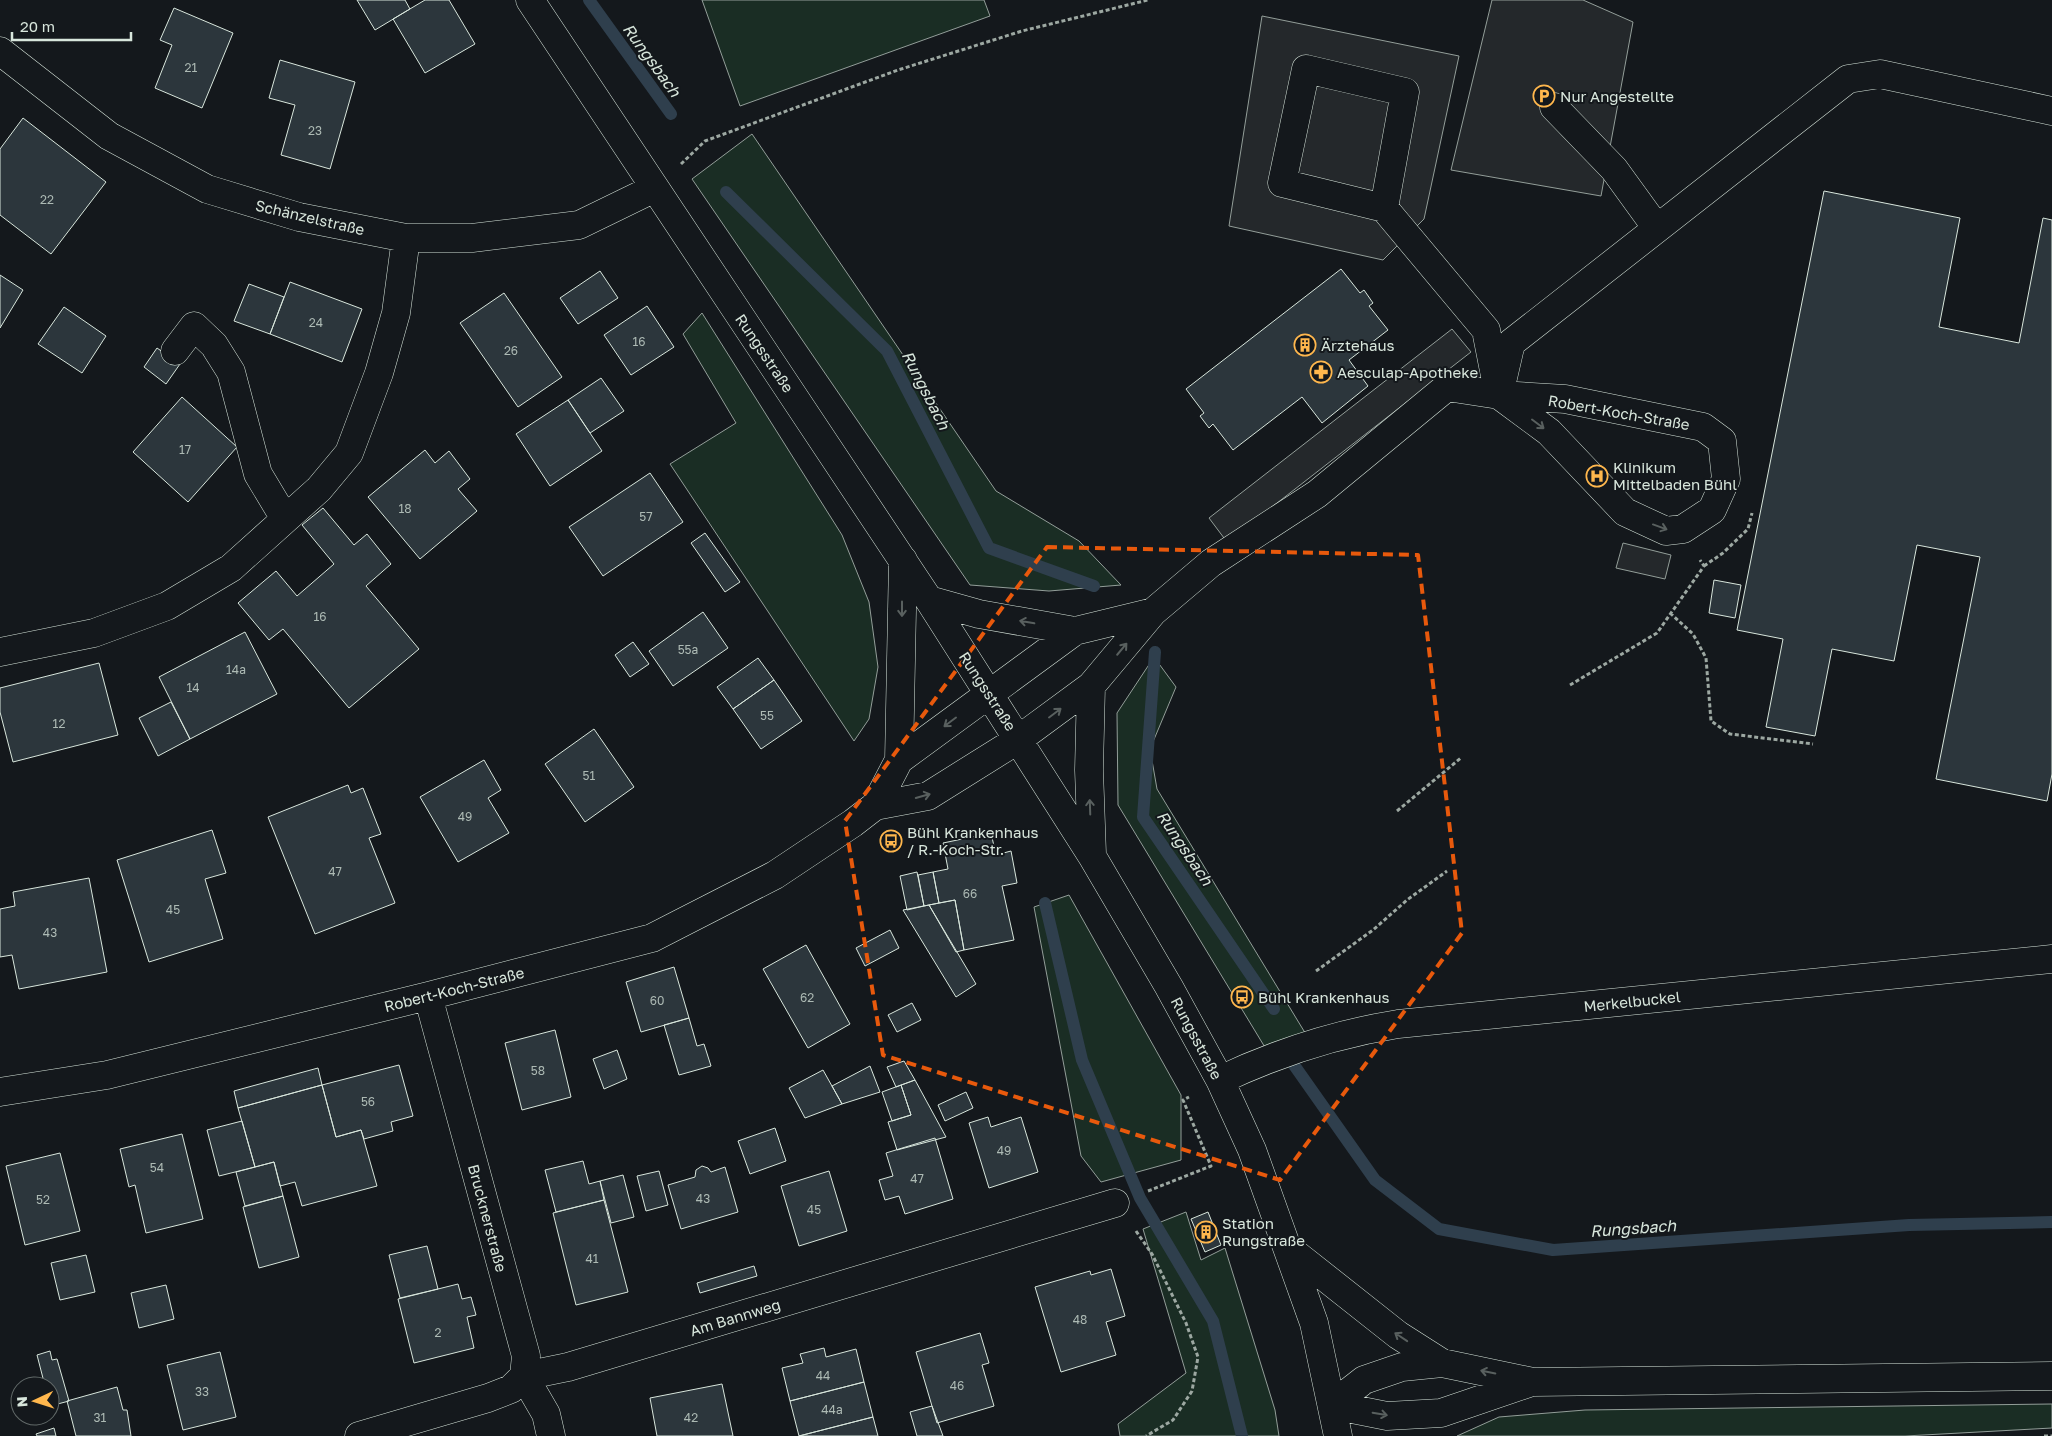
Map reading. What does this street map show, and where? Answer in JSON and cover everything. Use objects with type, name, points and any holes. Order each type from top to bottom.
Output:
[{"type":"street","name":"Rungsstraße","points":[[530,0],[903,560],[1019,739],[1092,856],[1169,987],[1220,1080],[1252,1150],[1314,1323],[1338,1436]]},
{"type":"street","name":"Schänzelstraße","points":[[0,51],[109,136],[207,189],[299,217],[406,238],[472,238],[579,225],[655,188]]},
{"type":"street","points":[[1384,208],[1405,92],[1306,69],[1282,183],[1384,208],[1486,330],[1499,395]]},
{"type":"street","points":[[1499,395],[1511,343],[1656,227],[1848,79],[1880,74],[2052,111]]},
{"type":"street","points":[[1554,107],[1614,169],[1656,227]]},
{"type":"street","points":[[0,652],[94,633],[167,606],[231,568],[319,489],[348,453],[380,373],[396,313],[406,238]]},
{"type":"street","points":[[175,351],[194,326],[214,345],[233,380],[258,474],[285,519]]},
{"type":"street","name":"Robert-Koch-Straße","points":[[0,1092],[107,1074],[428,996],[652,938],[776,875],[875,806],[928,796],[1019,739],[1091,686],[1153,612],[1211,563],[1317,494],[1447,387],[1499,395],[1565,399],[1703,427],[1722,441],[1726,479],[1712,510],[1683,529],[1666,531],[1625,512],[1548,432],[1499,395]]},
{"type":"street","points":[[899,760],[903,560]]},
{"type":"street","points":[[929,600],[980,614],[1075,631]]},
{"type":"street","name":"Robert-Koch-Straße","points":[[875,806],[899,760],[1075,631],[1153,612]]},
{"type":"street","points":[[1091,686],[1089,770],[1092,856]]},
{"type":"street","name":"Merkelbuckel","points":[[1220,1080],[1264,1060],[1350,1032],[1398,1024],[2052,959]]},
{"type":"street","name":"Brucknerstraße","points":[[428,996],[526,1356],[524,1376]]},
{"type":"street","name":"Am Bannweg","points":[[360,1436],[488,1398],[511,1389],[524,1376],[577,1364],[1116,1202]]},
{"type":"street","points":[[1288,1248],[1398,1335],[1442,1363]]},
{"type":"street","points":[[1332,1405],[1364,1380],[1402,1367],[1442,1363],[1533,1382],[2052,1376]]},
{"type":"street","points":[[524,1376],[546,1414],[551,1436]]},
{"type":"street","points":[[1332,1405],[1387,1416],[1441,1413],[1533,1382]]},
{"type":"street","points":[[1418,1436],[1441,1413]]},
{"type":"path","points":[[655,188],[705,141],[898,70],[1022,30],[1148,0]]},
{"type":"path","points":[[1570,684],[1657,633],[1704,566],[1683,529]]},
{"type":"path","points":[[1670,612],[1693,634],[1706,658],[1711,721],[1730,734],[1796,744],[1812,744]]},
{"type":"path","points":[[1397,811],[1462,757]]},
{"type":"path","points":[[1316,971],[1373,930],[1407,900],[1447,871]]},
{"type":"path","points":[[1146,1191],[1211,1166],[1183,1100],[1220,1080]]},
{"type":"path","points":[[1116,1202],[1152,1254],[1186,1323],[1198,1357],[1192,1391],[1172,1420],[1146,1436]]},
{"type":"path","points":[[2044,1436],[2052,1436]]},
{"type":"highlighted area","points":[[1047,547],[1418,555],[1462,933],[1280,1180],[883,1055],[845,821]]},
{"type":"green space","points":[[702,0],[984,0],[990,16],[740,106]]},
{"type":"green space","points":[[752,134],[996,491],[1079,541],[1121,585],[1049,591],[970,585],[692,179]]},
{"type":"green space","points":[[702,313],[842,535],[869,602],[878,667],[869,719],[854,741],[670,464],[736,423],[683,334]]},
{"type":"green space","points":[[1154,657],[1176,687],[1150,749],[1157,789],[1307,1036],[1266,1049],[1118,805],[1117,713]]},
{"type":"green space","points":[[1069,895],[1181,1095],[1181,1160],[1101,1182],[1081,1156],[1034,907]]},
{"type":"green space","points":[[1186,1212],[1201,1260],[1225,1248],[1275,1410],[1279,1436],[1120,1436],[1118,1424],[1186,1373],[1143,1229]]},
{"type":"green space","points":[[2052,1404],[2052,1428],[1905,1436],[1457,1436],[1499,1417],[1585,1410]]},
{"type":"shaded area","name":"Nur Angestellte","points":[[1492,0],[1583,0],[1633,22],[1601,196],[1451,170]]},
{"type":"shaded area","points":[[1262,16],[1459,56],[1424,219],[1383,260],[1229,226]]},
{"type":"shaded area","points":[[1452,329],[1471,352],[1227,542],[1209,518]]},
{"type":"shaded area","points":[[1623,543],[1671,555],[1665,579],[1616,568]]},
{"type":"building","points":[[357,0],[405,0],[410,9],[375,30]]},
{"type":"building","points":[[425,0],[449,0],[475,44],[425,73],[393,19]]},
{"type":"building","points":[[174,8],[233,33],[202,108],[155,88],[172,45],[160,40]]},
{"type":"building","points":[[280,60],[355,82],[330,169],[281,155],[295,105],[269,98]]},
{"type":"building","points":[[23,118],[106,182],[51,254],[0,215],[0,149]]},
{"type":"building","points":[[1824,191],[1960,218],[1939,327],[2019,343],[2043,218],[2052,220],[2052,774],[2047,801],[1936,779],[1980,557],[1917,545],[1894,661],[1832,649],[1815,736],[1766,727],[1783,639],[1737,630]]},
{"type":"building","name":"Ärztehaus","points":[[1341,269],[1360,293],[1364,290],[1373,303],[1369,306],[1388,330],[1349,360],[1368,386],[1322,423],[1302,397],[1233,450],[1213,424],[1209,428],[1200,416],[1204,413],[1186,389]]},
{"type":"building","points":[[600,271],[618,298],[578,324],[560,298]]},
{"type":"building","points":[[0,275],[23,290],[0,328]]},
{"type":"building","points":[[290,282],[362,309],[342,362],[270,334]]},
{"type":"building","points":[[249,284],[284,297],[270,334],[234,321]]},
{"type":"building","points":[[504,293],[562,377],[518,407],[460,323]]},
{"type":"building","points":[[647,306],[674,347],[631,375],[604,335]]},
{"type":"building","points":[[64,307],[106,336],[82,373],[38,344]]},
{"type":"building","points":[[157,348],[180,364],[166,384],[144,367]]},
{"type":"building","points":[[601,378],[624,411],[590,433],[568,400]]},
{"type":"building","points":[[182,397],[237,447],[188,502],[133,452]]},
{"type":"building","points":[[568,400],[602,451],[550,486],[516,434]]},
{"type":"building","points":[[425,450],[435,463],[449,451],[470,479],[458,489],[477,511],[420,559],[368,497]]},
{"type":"building","points":[[650,473],[683,522],[603,576],[569,527]]},
{"type":"building","points":[[323,508],[354,545],[367,534],[391,564],[366,586],[419,649],[349,708],[283,629],[269,640],[238,603],[276,571],[297,596],[334,564],[302,525]]},
{"type":"building","points":[[705,533],[740,582],[725,592],[691,543]]},
{"type":"building","points":[[1714,580],[1741,585],[1735,618],[1709,613]]},
{"type":"building","points":[[703,612],[728,648],[673,686],[649,651]]},
{"type":"building","points":[[245,632],[277,694],[190,739],[159,677]]},
{"type":"building","points":[[633,642],[649,664],[630,677],[615,655]]},
{"type":"building","points":[[758,658],[774,680],[733,709],[717,687]]},
{"type":"building","points":[[99,663],[118,735],[13,762],[0,712],[0,688]]},
{"type":"building","points":[[774,680],[802,721],[761,749],[733,709]]},
{"type":"building","points":[[171,702],[190,739],[158,756],[139,718]]},
{"type":"building","points":[[594,729],[634,787],[585,822],[545,764]]},
{"type":"building","points":[[484,760],[501,790],[488,798],[509,833],[458,862],[420,797]]},
{"type":"building","points":[[348,785],[351,793],[363,788],[381,834],[369,838],[395,903],[315,934],[268,817]]},
{"type":"building","points":[[212,830],[226,873],[205,879],[223,939],[149,962],[117,860]]},
{"type":"building","points":[[991,833],[996,855],[1011,851],[1017,883],[1002,886],[1014,940],[964,950],[955,900],[939,903],[933,872],[948,869],[943,843]]},
{"type":"building","points":[[917,872],[924,906],[907,910],[900,876]]},
{"type":"building","points":[[933,872],[939,903],[924,906],[918,875]]},
{"type":"building","points":[[89,878],[107,972],[19,989],[12,955],[0,957],[0,909],[15,906],[13,892]]},
{"type":"building","points":[[955,900],[964,950],[956,952],[929,905]]},
{"type":"building","points":[[929,905],[976,984],[956,997],[903,910]]},
{"type":"building","points":[[890,930],[899,948],[865,966],[856,948]]},
{"type":"building","points":[[806,945],[850,1024],[808,1048],[763,969]]},
{"type":"building","points":[[674,967],[689,1018],[641,1032],[626,982]]},
{"type":"building","points":[[912,1003],[921,1020],[897,1032],[888,1015]]},
{"type":"building","points":[[689,1018],[697,1046],[704,1044],[711,1066],[679,1075],[664,1025]]},
{"type":"building","points":[[555,1030],[571,1097],[522,1110],[505,1043]]},
{"type":"building","points":[[617,1050],[627,1079],[604,1089],[593,1059]]},
{"type":"building","points":[[904,1061],[915,1080],[896,1087],[887,1067]]},
{"type":"building","points":[[399,1065],[413,1116],[391,1122],[393,1131],[364,1139],[361,1130],[336,1137],[322,1085]]},
{"type":"building","points":[[870,1066],[880,1092],[842,1104],[832,1086]]},
{"type":"building","points":[[318,1068],[322,1085],[238,1108],[234,1091]]},
{"type":"building","points":[[823,1070],[842,1104],[805,1118],[789,1088]]},
{"type":"building","points":[[915,1080],[946,1137],[897,1150],[888,1122],[911,1115],[901,1085]]},
{"type":"building","points":[[322,1085],[336,1137],[361,1130],[377,1186],[302,1206],[295,1182],[280,1186],[274,1162],[255,1167],[238,1108]]},
{"type":"building","points":[[901,1085],[911,1115],[892,1121],[882,1092]]},
{"type":"building","points":[[966,1092],[973,1108],[945,1121],[938,1105]]},
{"type":"building","points":[[988,1117],[991,1127],[1021,1117],[1038,1172],[989,1188],[969,1123]]},
{"type":"building","points":[[242,1121],[255,1167],[219,1176],[207,1130]]},
{"type":"building","points":[[775,1128],[786,1161],[750,1174],[738,1141]]},
{"type":"building","points":[[182,1134],[203,1219],[146,1233],[135,1185],[129,1187],[120,1149]]},
{"type":"building","points":[[935,1138],[953,1199],[905,1214],[899,1196],[885,1200],[879,1180],[893,1176],[886,1153]]},
{"type":"building","points":[[60,1153],[80,1231],[25,1245],[6,1166]]},
{"type":"building","points":[[583,1161],[589,1184],[600,1181],[604,1200],[556,1212],[545,1170]]},
{"type":"building","points":[[274,1162],[283,1196],[245,1206],[236,1172]]},
{"type":"building","points":[[702,1166],[708,1168],[711,1172],[725,1167],[738,1212],[681,1229],[668,1185],[695,1177],[696,1170]]},
{"type":"building","points":[[659,1171],[668,1205],[646,1211],[637,1176]]},
{"type":"building","points":[[829,1171],[847,1231],[799,1246],[781,1186]]},
{"type":"building","points":[[623,1175],[634,1217],[611,1223],[600,1181]]},
{"type":"building","points":[[283,1196],[299,1257],[259,1268],[243,1207]]},
{"type":"building","points":[[604,1200],[628,1292],[576,1305],[553,1213]]},
{"type":"building","name":"Station Rungstraße","points":[[1208,1212],[1221,1245],[1205,1252],[1191,1219]]},
{"type":"building","points":[[427,1246],[438,1289],[400,1298],[389,1255]]},
{"type":"building","points":[[86,1255],[95,1292],[60,1300],[51,1263]]},
{"type":"building","points":[[754,1266],[757,1276],[700,1293],[697,1283]]},
{"type":"building","points":[[1111,1269],[1125,1316],[1106,1322],[1116,1355],[1061,1372],[1035,1287],[1090,1271],[1091,1275]]},
{"type":"building","points":[[458,1284],[462,1299],[471,1297],[476,1315],[467,1317],[474,1348],[414,1363],[398,1299]]},
{"type":"building","points":[[166,1285],[174,1319],[139,1328],[131,1293]]},
{"type":"building","points":[[980,1333],[989,1363],[982,1365],[994,1406],[937,1423],[916,1352]]},
{"type":"building","points":[[824,1348],[826,1357],[856,1349],[864,1382],[790,1401],[782,1368],[803,1363],[800,1354]]},
{"type":"building","points":[[50,1351],[52,1360],[57,1359],[69,1401],[60,1403],[60,1376],[42,1376],[37,1355]]},
{"type":"building","points":[[220,1352],[236,1417],[183,1430],[167,1365]]},
{"type":"building","points":[[864,1382],[873,1417],[799,1436],[790,1401]]},
{"type":"building","points":[[722,1384],[733,1436],[657,1436],[650,1398]]},
{"type":"building","points":[[117,1387],[123,1410],[127,1410],[131,1436],[76,1436],[67,1401]]},
{"type":"building","points":[[932,1406],[943,1436],[917,1436],[910,1412]]},
{"type":"building","points":[[873,1417],[878,1436],[799,1436]]},
{"type":"building","points":[[54,1428],[56,1436],[37,1436],[36,1434]]},
{"type":"waterway","name":"Rungsbach","points":[[589,0],[671,114]]},
{"type":"waterway","name":"Rungsbach","points":[[726,192],[887,351],[989,548],[1094,586]]},
{"type":"waterway","name":"Rungsbach","points":[[1155,652],[1143,817],[1274,1009]]},
{"type":"waterway","points":[[1045,903],[1082,1060],[1140,1198],[1213,1321],[1242,1436]]},
{"type":"waterway","name":"Rungsbach","points":[[1294,1065],[1375,1180],[1439,1229],[1553,1250],[1909,1225],[2052,1222]]},
{"type":"place","name":"Nur Angestellte","points":[[1544,96]]},
{"type":"place","name":"Ärztehaus","points":[[1305,345]]},
{"type":"place","name":"Aesculap-Apotheke","points":[[1321,372]]},
{"type":"place","name":"Klinikum Mittelbaden Bühl","points":[[1597,476]]},
{"type":"place","name":"Bühl Krankenhaus / R.-Koch-Str.","points":[[891,841]]},
{"type":"place","name":"Bühl Krankenhaus","points":[[1242,997]]},
{"type":"place","name":"Station Rungstraße","points":[[1206,1232]]}]
